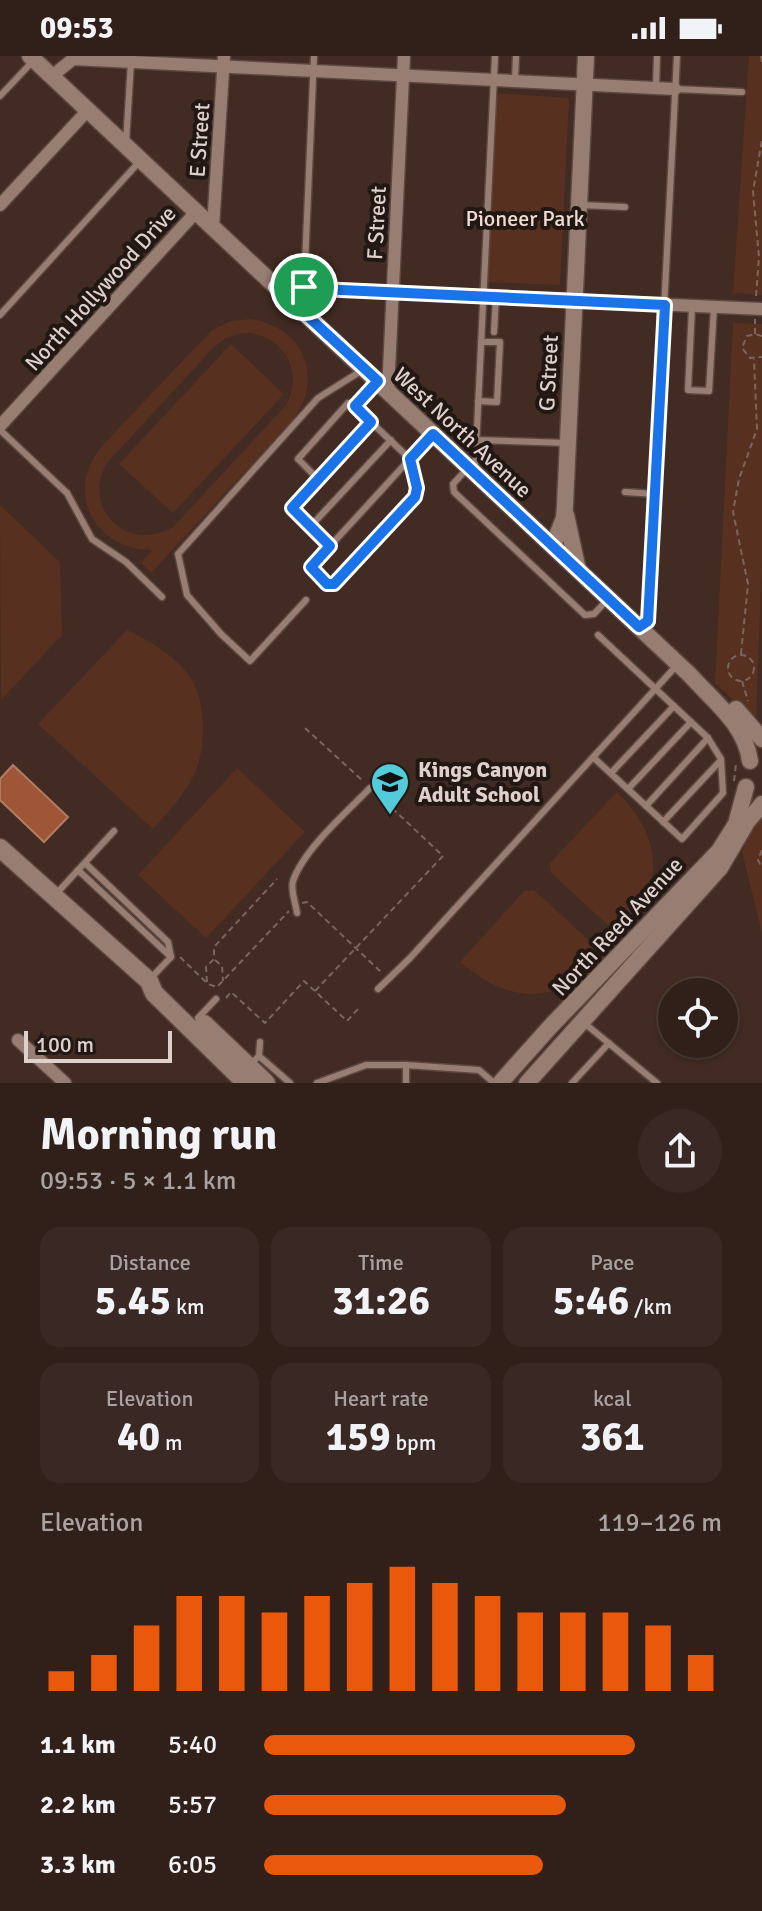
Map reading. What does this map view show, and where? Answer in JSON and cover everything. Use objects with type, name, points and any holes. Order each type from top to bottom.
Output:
[{"type":"main road","points":[[0,848],[149,981],[154,993],[251,1068]]},
{"type":"main road","points":[[149,981],[161,984],[266,1083]]},
{"type":"street","name":"F Street","points":[[383,386],[393,292],[404,56]]},
{"type":"street","name":"G Street","points":[[553,546],[564,518],[565,505],[586,56]]},
{"type":"street","name":"West North Avenue","points":[[32,58],[684,670],[740,728],[750,757]]},
{"type":"street","points":[[52,76],[73,59],[131,59],[224,61],[313,70],[675,89]]},
{"type":"street","name":"E Street","points":[[213,227],[224,61]]},
{"type":"street","points":[[0,205],[88,110]]},
{"type":"street","name":"North Hollywood Drive","points":[[0,428],[196,212]]},
{"type":"street","points":[[276,287],[759,309]]},
{"type":"street","points":[[528,523],[546,523],[565,505]]},
{"type":"street","points":[[565,505],[579,572]]},
{"type":"street","name":"West North Avenue","points":[[684,670],[715,689],[762,739]]},
{"type":"street","name":"North Reed Avenue","points":[[500,1083],[729,837],[736,824],[740,785],[750,757]]},
{"type":"street","points":[[740,785],[762,802]]},
{"type":"street","name":"North Reed Avenue","points":[[534,1080],[720,868],[762,802]]},
{"type":"street","points":[[652,944],[659,925],[696,875]]},
{"type":"street","points":[[534,1080],[535,1059],[567,1012]]},
{"type":"street","points":[[18,1040],[65,1083]]},
{"type":"lane","points":[[304,287],[314,56]]},
{"type":"lane","points":[[494,332],[490,297],[495,56]]},
{"type":"lane","points":[[515,79],[516,56]]},
{"type":"lane","points":[[656,87],[657,56]]},
{"type":"lane","points":[[639,627],[648,621],[677,56]]},
{"type":"lane","points":[[0,96],[32,58]]},
{"type":"lane","points":[[126,146],[131,59]]},
{"type":"lane","points":[[675,89],[742,92]]},
{"type":"lane","points":[[0,315],[141,160]]},
{"type":"lane","points":[[579,205],[625,207]]},
{"type":"lane","points":[[490,297],[481,342],[472,471],[453,484],[454,492],[585,615],[594,614],[608,599]]},
{"type":"lane","points":[[692,306],[688,390],[709,391],[714,307]]},
{"type":"lane","points":[[478,401],[497,402],[498,387],[500,342],[481,342]]},
{"type":"lane","points":[[306,600],[250,661],[187,595],[178,554],[318,398],[364,369]]},
{"type":"lane","points":[[355,406],[383,386]]},
{"type":"lane","points":[[318,479],[298,459],[348,403],[355,406],[410,459],[417,488],[415,497],[330,585],[311,567],[330,546],[410,459],[433,434]]},
{"type":"lane","points":[[330,546],[292,508],[371,422]]},
{"type":"lane","points":[[0,428],[67,493],[92,539],[126,562],[162,597]]},
{"type":"lane","points":[[310,527],[391,440]]},
{"type":"lane","points":[[476,440],[567,443]]},
{"type":"lane","points":[[625,492],[655,494]]},
{"type":"lane","points":[[594,758],[682,839],[723,793],[721,759],[708,738],[598,635]]},
{"type":"lane","points":[[378,989],[657,690],[684,670]]},
{"type":"lane","points":[[611,773],[674,706]]},
{"type":"lane","points":[[628,789],[691,722]]},
{"type":"lane","points":[[646,806],[708,738]]},
{"type":"lane","points":[[663,822],[721,759]]},
{"type":"lane","points":[[297,913],[292,883],[316,844],[370,788]]},
{"type":"lane","points":[[54,896],[114,831]]},
{"type":"lane","points":[[85,863],[166,939],[171,957]]},
{"type":"lane","points":[[78,870],[171,957]]},
{"type":"lane","points":[[149,981],[171,957]]},
{"type":"lane","points":[[198,1018],[219,1000]]},
{"type":"lane","points":[[583,1022],[657,1083]]},
{"type":"lane","points":[[260,1042],[251,1068],[290,1083]]},
{"type":"lane","points":[[572,1083],[609,1043]]},
{"type":"lane","points":[[317,1083],[366,1065],[406,1065],[479,1070],[494,1083]]},
{"type":"lane","points":[[406,1065],[406,1083]]},
{"type":"lane","points":[[478,1083],[484,1074]]},
{"type":"path","points":[[761,56],[762,62]]},
{"type":"path","points":[[755,334],[759,309],[759,257],[753,191],[762,140]]},
{"type":"path","points":[[762,336],[755,334],[744,339],[742,348],[746,355],[754,359],[762,357]]},
{"type":"path","points":[[741,654],[748,584],[733,512],[739,479],[757,429],[754,359]]},
{"type":"path","points":[[741,654],[750,658],[754,666],[753,674],[742,681],[734,679],[728,668],[730,660],[741,654]]},
{"type":"path","points":[[305,728],[443,856],[315,991]]},
{"type":"path","points":[[740,785],[750,757]]},
{"type":"path","points":[[762,850],[758,860],[762,868]]},
{"type":"path","points":[[207,983],[206,967],[214,959],[214,947],[277,879]]},
{"type":"path","points":[[178,950],[180,957],[207,983],[217,987],[286,914],[289,905],[307,902],[381,972]]},
{"type":"path","points":[[214,959],[222,966],[223,981]]},
{"type":"path","points":[[219,1000],[231,992],[265,1023],[304,981],[347,1021],[358,1009]]},
{"type":"green space","points":[[749,56],[762,56],[762,295],[733,293]]},
{"type":"green space","name":"Pioneer Park","points":[[493,93],[569,98],[560,285],[484,282]]},
{"type":"green space","points":[[251,319],[269,324],[284,332],[296,344],[308,372],[302,405],[292,421],[151,573],[141,563],[152,550],[115,540],[101,530],[91,516],[85,482],[90,465],[101,447],[211,331],[230,321]],"holes":[[[242,333],[256,334],[279,346],[291,367],[293,379],[286,405],[174,526],[157,534],[141,535],[126,531],[114,523],[105,511],[100,496],[100,480],[107,463],[213,348],[226,338]]]},
{"type":"green space","points":[[733,323],[762,324],[762,558],[756,721],[715,683]]},
{"type":"green space","points":[[231,344],[284,394],[173,513],[119,464]]},
{"type":"green space","points":[[0,505],[60,562],[62,635],[1,700]]},
{"type":"green space","points":[[127,630],[160,648],[187,673],[198,695],[203,723],[201,751],[194,775],[153,829],[38,724]]},
{"type":"green space","points":[[237,768],[305,832],[206,938],[138,875]]},
{"type":"green space","points":[[617,792],[644,827],[651,845],[653,863],[646,900],[621,937],[551,873],[550,863]]},
{"type":"green space","points":[[762,817],[762,933],[742,852]]},
{"type":"green space","points":[[534,890],[606,956],[571,984],[535,994],[498,987],[460,962],[524,891]]},
{"type":"shaded area","points":[[13,765],[68,817],[44,842],[0,800],[0,779]]},
{"type":"place","name":"Kings Canyon Adult School","points":[[390,816]]},
{"type":"route","points":[[276,287],[304,287],[665,305],[648,621],[639,627],[433,434],[410,459],[417,488],[415,497],[334,584],[327,584],[313,571],[313,564],[330,546],[292,508],[371,422],[355,406],[378,381],[276,287]]}]
